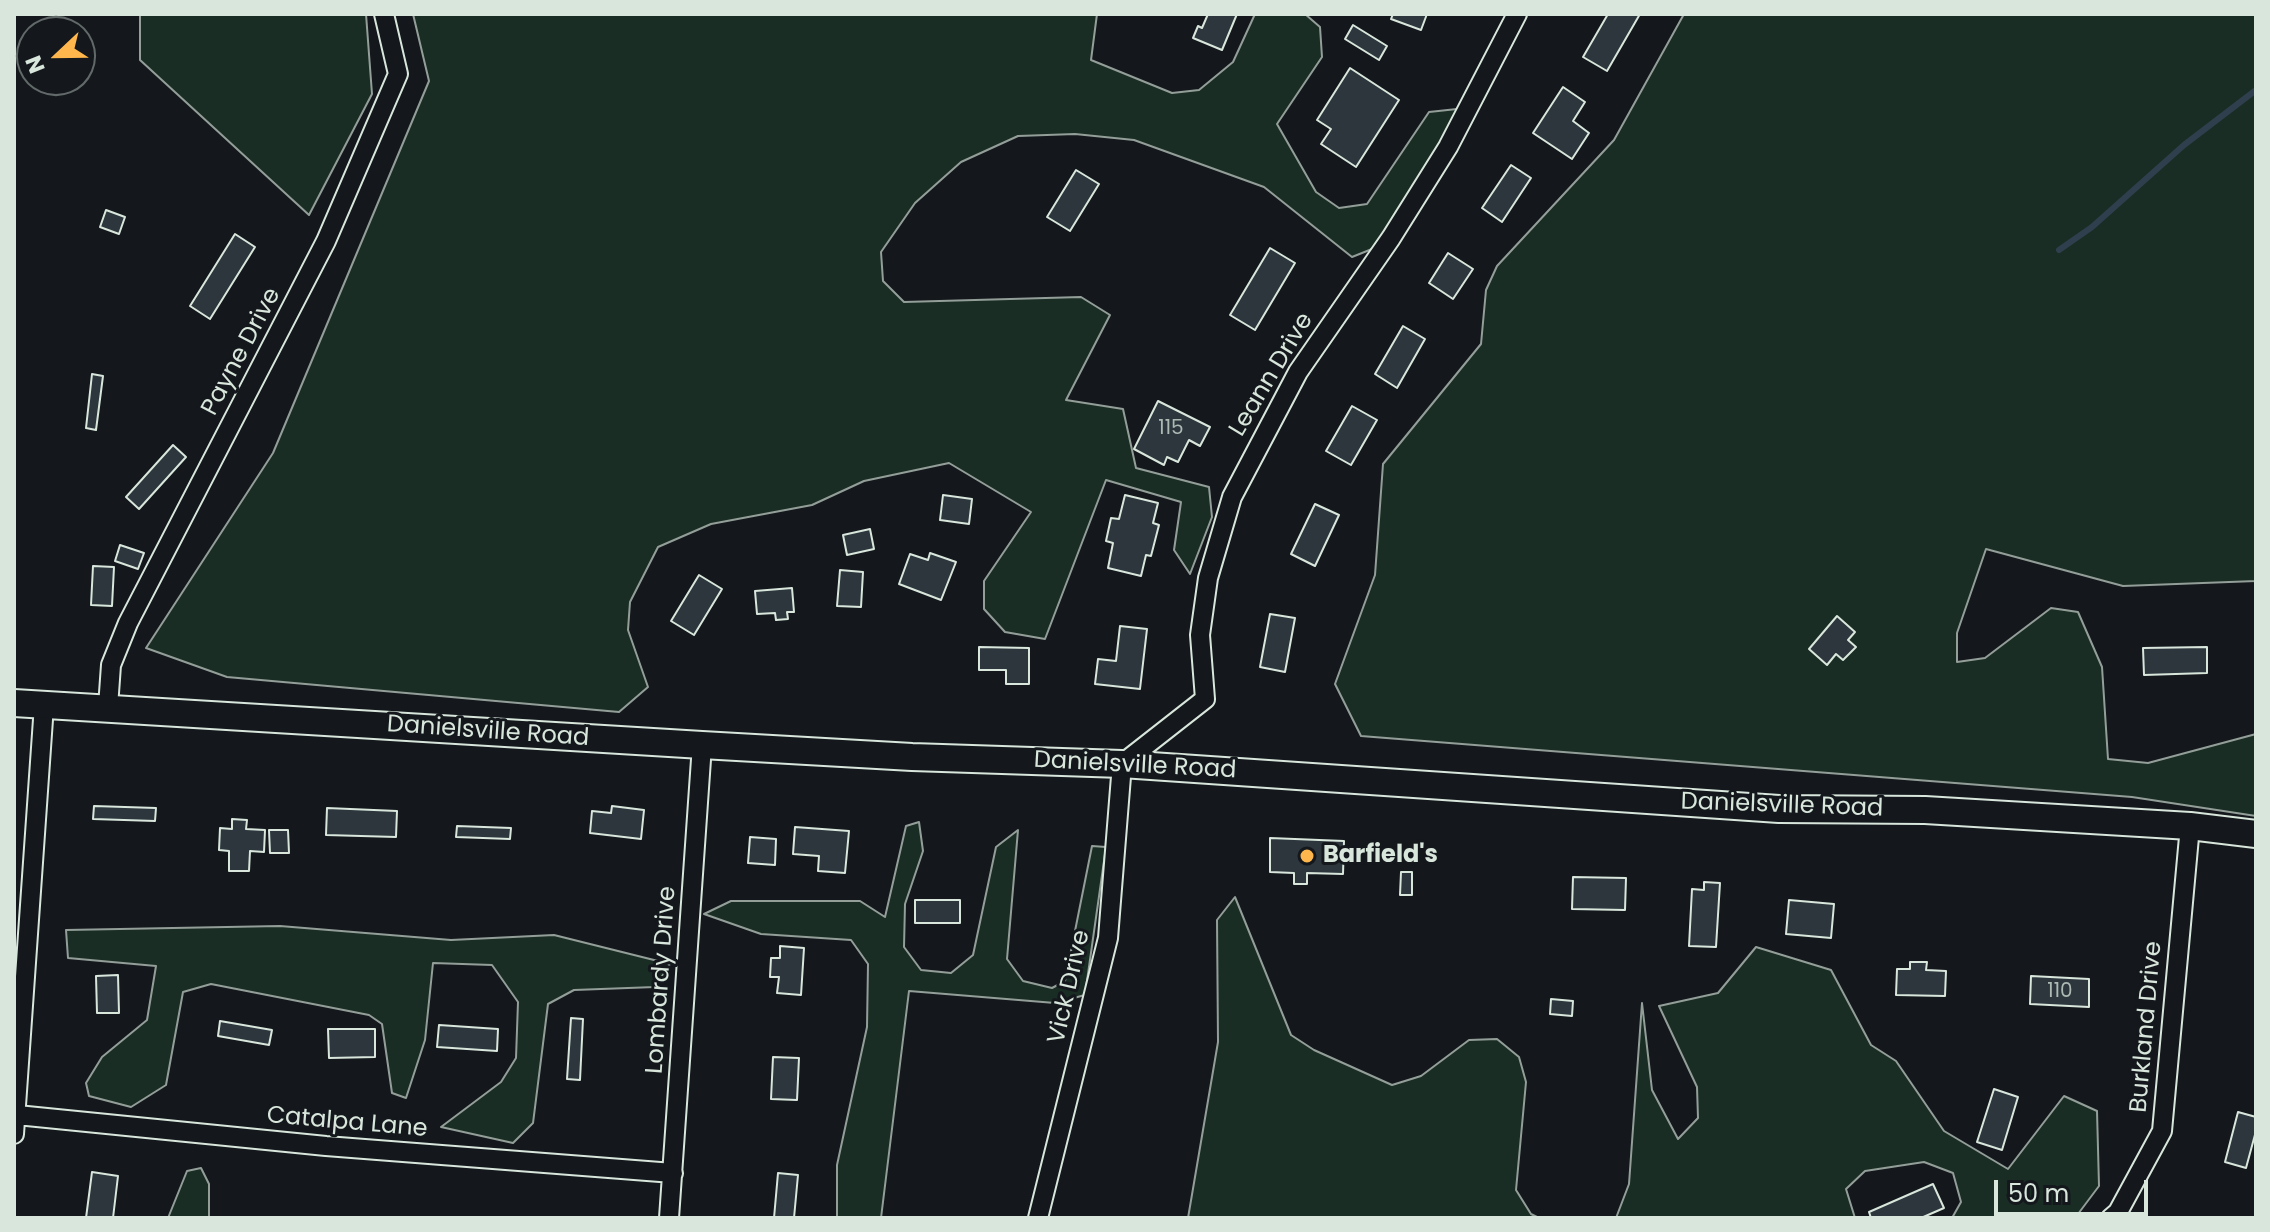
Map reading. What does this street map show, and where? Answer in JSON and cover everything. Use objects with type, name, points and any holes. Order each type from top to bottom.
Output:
[{"type":"main road","name":"Danielsville Road","points":[[14,703],[912,757],[1122,764],[1779,809],[1925,810],[2190,826],[2256,834]]},
{"type":"street","name":"Payne Drive","points":[[108,707],[111,665],[128,623],[326,241],[398,74],[384,14]]},
{"type":"street","name":"Leann Drive","points":[[1122,764],[1205,699],[1200,635],[1208,578],[1232,497],[1298,372],[1391,238],[1448,147],[1517,14]]},
{"type":"street","points":[[14,1134],[44,705]]},
{"type":"street","name":"Lombardy Drive","points":[[669,1218],[702,745]]},
{"type":"street","name":"Vick Drive","points":[[1038,1218],[1108,938],[1122,764]]},
{"type":"street","name":"Burkland Drive","points":[[2111,1218],[2118,1212],[2162,1131],[2190,826]]},
{"type":"street","name":"Catalpa Lane","points":[[17,1115],[326,1146],[673,1173]]},
{"type":"green space","points":[[140,14],[366,14],[372,94],[309,215],[140,60]]},
{"type":"green space","points":[[413,14],[1097,14],[1091,60],[1172,93],[1199,90],[1233,62],[1255,14],[1305,14],[1320,27],[1322,57],[1277,124],[1316,192],[1339,208],[1367,204],[1429,112],[1457,109],[1460,126],[1372,249],[1352,257],[1264,187],[1134,140],[1075,134],[1018,136],[961,162],[915,203],[881,252],[883,281],[904,302],[1081,297],[1110,315],[1066,400],[1123,409],[1136,468],[1209,487],[1212,517],[1190,574],[1174,550],[1181,502],[1106,480],[1045,639],[1005,632],[984,609],[984,581],[1031,512],[949,463],[864,481],[812,505],[711,524],[658,547],[630,602],[628,630],[648,687],[619,712],[227,677],[146,648],[273,453],[429,81]]},
{"type":"green space","points":[[1684,14],[2256,14],[2256,581],[2123,586],[1986,549],[1957,633],[1957,662],[1985,658],[2051,608],[2078,612],[2102,667],[2108,759],[2148,763],[2256,734],[2256,816],[2132,797],[1361,736],[1335,684],[1375,575],[1383,464],[1481,344],[1486,290],[1497,266],[1614,140]]},
{"type":"green space","points":[[919,822],[923,851],[905,904],[904,947],[921,970],[951,973],[973,955],[996,847],[1018,830],[1007,959],[1023,981],[1052,988],[1065,981],[1092,846],[1106,847],[1085,995],[1055,1003],[909,991],[881,1218],[837,1218],[837,1165],[867,1027],[868,964],[851,940],[761,934],[704,914],[731,901],[860,901],[885,917],[906,826]]},
{"type":"green space","points":[[1235,897],[1291,1035],[1314,1050],[1392,1085],[1421,1076],[1469,1040],[1497,1039],[1519,1057],[1526,1082],[1516,1190],[1531,1214],[1539,1218],[1188,1218],[1218,1042],[1217,920]]},
{"type":"green space","points":[[280,926],[451,940],[554,935],[670,964],[655,987],[574,990],[548,1004],[533,1123],[513,1143],[441,1127],[501,1082],[516,1058],[518,1002],[492,965],[433,963],[425,1040],[406,1098],[392,1093],[382,1024],[369,1015],[211,984],[183,992],[166,1085],[131,1107],[89,1096],[86,1083],[102,1057],[147,1020],[156,966],[68,958],[66,930]]},
{"type":"green space","points":[[1756,947],[1831,970],[1871,1045],[1896,1061],[1944,1131],[2008,1169],[2064,1096],[2097,1111],[2099,1186],[2075,1218],[1952,1218],[1961,1202],[1953,1173],[1924,1162],[1865,1171],[1846,1189],[1855,1218],[1616,1218],[1629,1184],[1642,1003],[1652,1090],[1678,1139],[1698,1118],[1697,1087],[1659,1006],[1718,993]]},
{"type":"green space","points":[[201,1168],[209,1184],[209,1218],[168,1218],[187,1171]]},
{"type":"building","points":[[1208,14],[1237,14],[1222,50],[1193,38]]},
{"type":"building","points":[[1393,14],[1427,14],[1421,30],[1391,19]]},
{"type":"building","points":[[1608,14],[1640,14],[1607,71],[1583,57]]},
{"type":"building","points":[[1353,25],[1387,46],[1379,60],[1345,39]]},
{"type":"building","points":[[1350,68],[1399,100],[1356,167],[1321,144],[1331,129],[1317,120]]},
{"type":"building","points":[[1563,87],[1585,102],[1573,121],[1589,133],[1572,159],[1533,133]]},
{"type":"building","points":[[1511,165],[1531,178],[1502,222],[1482,208]]},
{"type":"building","points":[[1076,170],[1099,184],[1070,231],[1047,217]]},
{"type":"building","points":[[106,210],[125,217],[119,234],[100,227]]},
{"type":"building","points":[[235,234],[255,247],[210,319],[190,306]]},
{"type":"building","points":[[1270,248],[1295,263],[1255,330],[1230,315]]},
{"type":"building","points":[[1448,253],[1473,269],[1453,299],[1429,283]]},
{"type":"building","points":[[1403,326],[1425,339],[1397,388],[1375,374]]},
{"type":"building","points":[[92,374],[103,376],[96,430],[86,428]]},
{"type":"building","points":[[1158,401],[1210,427],[1200,446],[1189,440],[1178,462],[1167,457],[1164,465],[1134,449]]},
{"type":"building","points":[[1352,406],[1377,420],[1351,465],[1326,451]]},
{"type":"building","points":[[173,445],[186,457],[139,509],[126,497]]},
{"type":"building","points":[[943,495],[972,499],[969,524],[940,520]]},
{"type":"building","points":[[1125,495],[1158,503],[1153,523],[1159,525],[1151,556],[1146,555],[1141,576],[1108,568],[1113,543],[1106,541],[1111,518],[1119,519]]},
{"type":"building","points":[[1315,504],[1339,515],[1315,566],[1291,554]]},
{"type":"building","points":[[870,529],[874,549],[847,555],[843,535]]},
{"type":"building","points":[[120,545],[144,553],[138,569],[115,561]]},
{"type":"building","points":[[930,553],[956,562],[941,600],[899,584],[910,554],[928,560]]},
{"type":"building","points":[[93,566],[114,567],[112,606],[91,605]]},
{"type":"building","points":[[840,570],[863,572],[861,607],[837,606]]},
{"type":"building","points":[[699,575],[722,589],[694,635],[671,621]]},
{"type":"building","points":[[792,588],[794,612],[787,612],[788,619],[776,620],[775,613],[757,614],[755,591]]},
{"type":"building","points":[[1270,614],[1295,618],[1285,672],[1260,667]]},
{"type":"building","points":[[1837,616],[1855,632],[1848,640],[1856,647],[1843,660],[1836,654],[1827,665],[1809,649]]},
{"type":"building","points":[[1120,626],[1147,629],[1140,689],[1095,684],[1098,659],[1116,661]]},
{"type":"building","points":[[979,647],[1029,648],[1029,684],[1006,684],[1006,670],[979,670]]},
{"type":"building","points":[[2207,647],[2207,673],[2144,675],[2143,648]]},
{"type":"building","points":[[94,806],[156,808],[155,821],[93,819]]},
{"type":"building","points":[[612,806],[644,810],[641,839],[590,833],[592,811],[611,813]]},
{"type":"building","points":[[327,808],[397,811],[396,837],[326,835]]},
{"type":"building","points":[[232,819],[247,820],[246,829],[265,830],[264,852],[250,851],[249,871],[229,871],[229,851],[219,850],[220,828],[232,829]]},
{"type":"building","points":[[457,826],[511,828],[510,839],[456,837]]},
{"type":"building","points":[[795,827],[849,831],[845,873],[818,871],[819,856],[793,854]]},
{"type":"building","points":[[269,830],[288,830],[289,853],[270,853]]},
{"type":"building","points":[[750,837],[776,839],[775,865],[748,863]]},
{"type":"building","name":"Barfield's","points":[[1270,838],[1344,841],[1343,874],[1307,873],[1307,884],[1294,884],[1294,873],[1270,872]]},
{"type":"building","points":[[1401,872],[1412,872],[1412,895],[1400,895]]},
{"type":"building","points":[[1573,877],[1626,878],[1625,910],[1572,909]]},
{"type":"building","points":[[1704,882],[1720,883],[1716,947],[1689,946],[1692,889],[1704,890]]},
{"type":"building","points":[[915,900],[960,900],[960,923],[915,923]]},
{"type":"building","points":[[1789,900],[1834,904],[1831,938],[1786,934]]},
{"type":"building","points":[[780,946],[804,948],[801,995],[777,993],[779,977],[770,977],[771,958],[780,958]]},
{"type":"building","points":[[1910,962],[1927,962],[1926,970],[1946,971],[1945,996],[1896,995],[1897,969],[1910,969]]},
{"type":"building","points":[[118,975],[119,1013],[97,1013],[96,976]]},
{"type":"building","points":[[2031,976],[2089,979],[2089,1007],[2030,1004]]},
{"type":"building","points":[[1551,999],[1573,1001],[1572,1016],[1550,1014]]},
{"type":"building","points":[[571,1018],[583,1019],[580,1080],[567,1079]]},
{"type":"building","points":[[220,1021],[272,1030],[269,1045],[218,1036]]},
{"type":"building","points":[[439,1025],[498,1029],[497,1051],[437,1047]]},
{"type":"building","points":[[328,1029],[375,1029],[375,1057],[329,1058]]},
{"type":"building","points":[[773,1057],[799,1058],[797,1100],[771,1099]]},
{"type":"building","points":[[1994,1089],[2018,1097],[2002,1150],[1977,1142]]},
{"type":"building","points":[[2238,1112],[2256,1117],[2256,1131],[2246,1168],[2225,1162]]},
{"type":"building","points":[[92,1172],[118,1176],[113,1218],[86,1218]]},
{"type":"building","points":[[778,1173],[798,1175],[794,1218],[774,1218]]},
{"type":"building","points":[[1933,1184],[1944,1208],[1921,1218],[1871,1218],[1869,1212]]},
{"type":"waterway","points":[[2059,250],[2092,227],[2184,145],[2256,90]]},
{"type":"place","name":"Barfield's","points":[[1307,856]]}]
